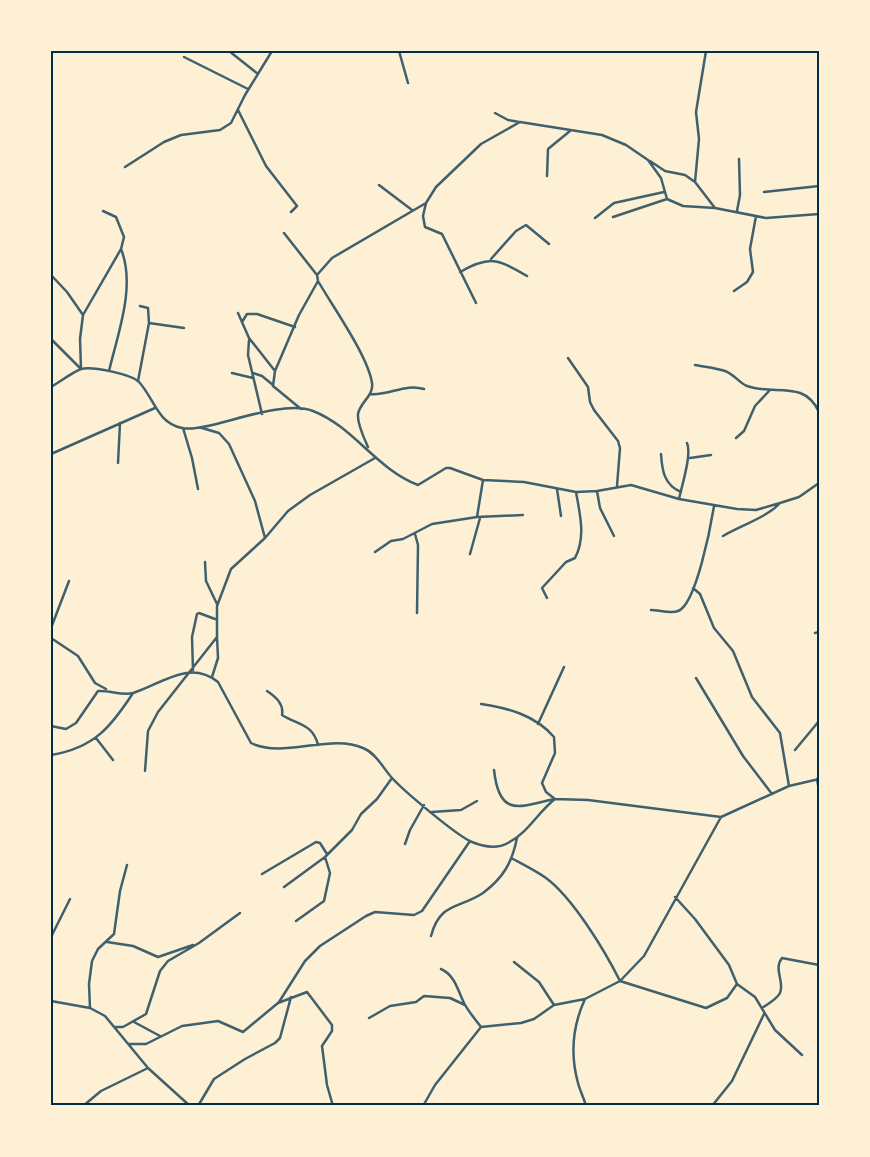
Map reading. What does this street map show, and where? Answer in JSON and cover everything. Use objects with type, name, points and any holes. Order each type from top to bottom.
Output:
[{"type":"street","points":[[229,51],[258,74]]},
{"type":"street","points":[[125,167],[156,147],[181,135],[220,130],[231,122],[248,89],[272,51]]},
{"type":"street","points":[[399,51],[408,83]]},
{"type":"street","points":[[695,182],[699,139],[696,112],[706,51]]},
{"type":"street","points":[[184,57],[248,89]]},
{"type":"street","points":[[238,110],[266,166],[297,206],[291,212]]},
{"type":"street","points":[[495,113],[508,120],[613,138],[665,171],[685,174],[695,182],[715,208]]},
{"type":"street","points":[[476,303],[442,234],[425,227],[423,216],[426,203],[436,187],[480,144],[520,122]]},
{"type":"street","points":[[547,176],[548,149],[570,131]]},
{"type":"street","points":[[737,211],[740,195],[739,159]]},
{"type":"street","points":[[648,160],[661,178],[667,199]]},
{"type":"street","points":[[380,185],[412,210]]},
{"type":"street","points":[[764,192],[819,186]]},
{"type":"street","points":[[595,218],[614,203],[664,192]]},
{"type":"street","points":[[613,217],[667,199],[684,206],[737,211],[756,216],[789,218],[819,214]]},
{"type":"street","points":[[317,275],[332,258],[426,203]]},
{"type":"street","points":[[81,369],[80,339],[83,315],[121,249],[124,237],[116,217],[103,211]]},
{"type":"street","points":[[734,291],[751,278],[753,272],[750,249],[756,216]]},
{"type":"street","points":[[460,272],[482,261],[491,259],[516,231],[526,225],[549,244]]},
{"type":"street","points":[[284,233],[317,275],[318,281],[362,356],[372,383],[370,394],[358,411],[358,417],[368,449]]},
{"type":"street","points":[[109,371],[124,313],[127,263],[121,249]]},
{"type":"street","points":[[491,259],[526,276]]},
{"type":"street","points":[[51,274],[68,292],[83,315]]},
{"type":"street","points":[[274,386],[275,371],[318,281]]},
{"type":"street","points":[[138,381],[149,323],[148,308],[140,306]]},
{"type":"street","points":[[238,313],[249,338],[275,371]]},
{"type":"street","points":[[242,322],[247,314],[257,314],[295,327]]},
{"type":"street","points":[[149,323],[184,328]]},
{"type":"street","points":[[249,338],[248,355],[262,414]]},
{"type":"street","points":[[51,339],[81,369]]},
{"type":"street","points":[[568,358],[588,387],[590,402],[594,410],[618,442],[620,448],[617,486]]},
{"type":"street","points":[[695,365],[726,371],[745,386],[807,395],[814,401],[819,412]]},
{"type":"street","points":[[51,387],[81,369],[109,371],[138,381],[156,408],[169,423],[183,428],[200,428],[280,409],[312,411],[330,420],[368,449],[375,458],[418,485],[446,468],[483,480],[524,482],[576,492],[598,491],[617,486],[631,485],[679,499],[714,506],[756,510],[799,497],[819,483]]},
{"type":"street","points":[[232,373],[253,378]]},
{"type":"street","points":[[253,373],[262,376],[301,409]]},
{"type":"street","points":[[370,394],[376,395],[408,387],[424,389]]},
{"type":"street","points":[[736,438],[744,431],[755,406],[770,390]]},
{"type":"street","points":[[51,454],[156,408]]},
{"type":"street","points":[[118,463],[120,423]]},
{"type":"street","points":[[183,428],[192,458],[198,489]]},
{"type":"street","points":[[200,428],[219,433],[229,444],[255,501],[265,538]]},
{"type":"street","points":[[679,499],[685,468],[690,458],[687,443]]},
{"type":"street","points":[[661,454],[665,477],[669,484],[681,492]]},
{"type":"street","points":[[690,458],[711,455]]},
{"type":"street","points":[[212,677],[218,658],[216,620],[218,606],[231,569],[265,538],[288,511],[298,503],[375,458]]},
{"type":"street","points":[[470,554],[483,480]]},
{"type":"street","points":[[557,489],[561,516]]},
{"type":"street","points":[[598,491],[600,508],[614,536]]},
{"type":"street","points":[[547,598],[542,588],[566,562],[575,558],[578,552],[582,529],[576,492]]},
{"type":"street","points":[[723,536],[745,523],[772,512],[780,503]]},
{"type":"street","points":[[651,610],[679,611],[684,608],[693,588],[706,548],[714,506]]},
{"type":"street","points":[[375,552],[391,541],[403,539],[432,524],[478,517],[523,516]]},
{"type":"street","points":[[415,534],[418,545],[417,613]]},
{"type":"street","points":[[205,562],[206,581],[218,606]]},
{"type":"street","points":[[51,628],[70,581]]},
{"type":"street","points":[[693,588],[700,594],[714,628],[733,651],[752,697],[780,733],[789,786]]},
{"type":"street","points":[[192,671],[192,637],[197,614],[199,613],[216,620]]},
{"type":"street","points":[[145,770],[148,731],[158,712],[217,637]]},
{"type":"street","points":[[51,638],[78,656],[95,683],[107,690],[123,694],[133,693],[168,676],[192,671],[212,677],[223,690],[251,743],[278,748],[347,744],[364,748],[379,760],[392,778],[470,841],[496,847],[518,837],[555,799]]},
{"type":"street","points":[[538,724],[564,667]]},
{"type":"street","points":[[696,678],[743,756],[772,794]]},
{"type":"street","points":[[51,726],[66,729],[76,723],[98,691],[107,690]]},
{"type":"street","points":[[267,690],[279,701],[283,708],[282,715],[309,728],[316,735],[318,745]]},
{"type":"street","points":[[51,756],[77,749],[96,738],[116,719],[133,693]]},
{"type":"street","points":[[481,704],[509,708],[550,733],[556,742],[555,753],[542,783],[546,792],[555,799]]},
{"type":"street","points":[[795,750],[819,721]]},
{"type":"street","points":[[96,738],[113,760]]},
{"type":"street","points":[[494,770],[496,789],[508,803],[521,807],[555,799],[588,800],[721,817],[789,786],[818,779],[819,790]]},
{"type":"street","points":[[284,887],[326,856],[352,830],[361,814],[377,799],[392,778]]},
{"type":"street","points":[[432,812],[461,810],[477,801]]},
{"type":"street","points":[[405,844],[410,830],[424,805]]},
{"type":"street","points":[[423,1106],[435,1085],[481,1027],[521,1023],[534,1019],[554,1005],[585,999],[620,981],[632,971],[644,956],[721,817]]},
{"type":"street","points":[[431,936],[438,918],[444,912],[482,894],[505,873],[513,859],[518,837]]},
{"type":"street","points":[[278,1003],[305,961],[320,946],[366,916],[375,912],[414,915],[422,911],[470,841]]},
{"type":"street","points":[[262,874],[316,842],[320,843],[326,856],[330,873],[324,901],[296,921]]},
{"type":"street","points":[[513,859],[547,879],[568,902],[583,920],[620,981],[706,1008],[727,998],[736,984]]},
{"type":"street","points":[[90,1008],[89,984],[92,961],[98,949],[114,934],[120,891],[127,865]]},
{"type":"street","points":[[675,897],[695,919],[729,965],[736,984],[755,997],[775,1030],[802,1055]]},
{"type":"street","points":[[51,937],[70,899]]},
{"type":"street","points":[[115,1027],[123,1027],[146,1014],[160,971],[168,962],[199,943],[240,913]]},
{"type":"street","points":[[107,942],[133,946],[158,957],[199,943]]},
{"type":"street","points":[[762,1008],[780,994],[778,970],[782,958],[819,965]]},
{"type":"street","points":[[514,962],[539,982],[554,1005]]},
{"type":"street","points":[[442,969],[452,978],[465,1005],[481,1027]]},
{"type":"street","points":[[129,1044],[146,1044],[182,1026],[218,1021],[243,1032],[278,1003],[307,992],[332,1025],[332,1031],[322,1046],[327,1085],[333,1106]]},
{"type":"street","points":[[369,1018],[390,1006],[416,1002],[424,996],[450,998],[465,1005]]},
{"type":"street","points":[[198,1106],[214,1079],[245,1058],[275,1044],[280,1038],[291,997]]},
{"type":"street","points":[[585,999],[576,1019],[574,1037],[578,1083],[586,1106]]},
{"type":"street","points":[[51,1001],[90,1008],[106,1016],[148,1068],[190,1106]]},
{"type":"street","points":[[712,1106],[732,1081],[748,1052],[764,1014]]},
{"type":"street","points":[[134,1022],[160,1036]]},
{"type":"street","points":[[83,1106],[101,1091],[148,1068]]}]
